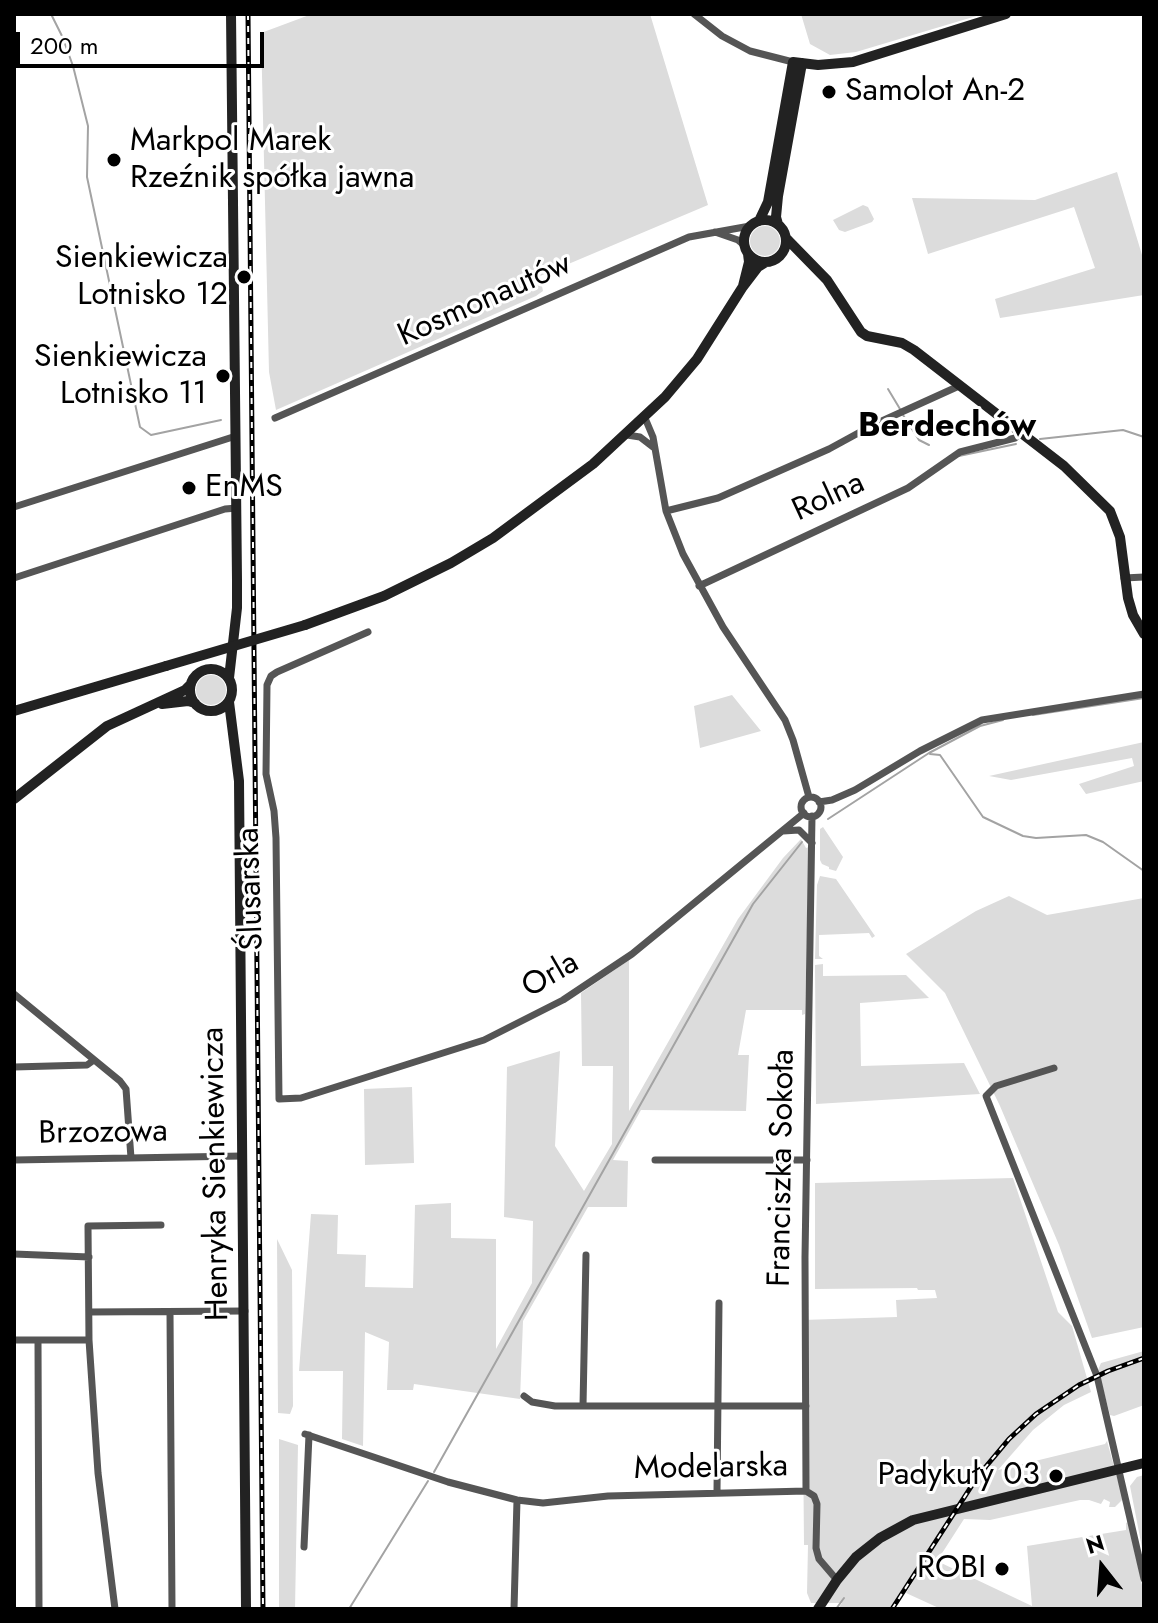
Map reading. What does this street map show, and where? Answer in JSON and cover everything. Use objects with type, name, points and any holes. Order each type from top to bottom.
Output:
[{"type":"main road","points":[[152,706],[188,701],[212,711],[221,709],[229,702],[232,692],[229,678],[237,608],[237,508],[231,14]]},
{"type":"main road","points":[[797,63],[853,62],[1006,14]]},
{"type":"main road","points":[[742,288],[749,262],[745,235],[768,202],[797,63]]},
{"type":"main road","points":[[797,63],[778,196],[778,224],[786,238],[827,280],[861,332],[902,343],[1064,466],[1110,511],[1120,537],[1124,578],[1133,615],[1144,634]]},
{"type":"main road","points":[[754,224],[769,220],[778,224]]},
{"type":"main road","points":[[780,256],[786,238]]},
{"type":"main road","points":[[746,249],[756,260],[766,262]]},
{"type":"main road","points":[[14,711],[305,625],[384,596],[462,557],[534,509],[645,418],[697,359],[758,267],[786,255],[810,262]]},
{"type":"main road","points":[[14,799],[107,726],[185,690],[196,675],[218,665],[232,643]]},
{"type":"main road","points":[[211,669],[221,671],[229,678]]},
{"type":"main road","points":[[191,684],[195,703]]},
{"type":"main road","name":"Henryka Sienkiewicza","points":[[229,702],[239,781],[246,1609]]},
{"type":"main road","name":"Henryka Sienkiewicza","points":[[212,711],[222,719],[233,739]]},
{"type":"main road","points":[[818,1609],[856,1557],[880,1538],[913,1520],[1144,1463]]},
{"type":"street","points":[[694,14],[722,36],[752,51],[797,63]]},
{"type":"street","name":"Kosmonautów","points":[[275,418],[689,237],[754,224]]},
{"type":"street","points":[[715,232],[738,240],[746,249]]},
{"type":"street","points":[[666,511],[718,498],[959,386]]},
{"type":"street","points":[[645,418],[666,511],[683,554],[723,627],[785,720],[809,797],[819,802],[855,790],[920,751],[982,720],[1144,694]]},
{"type":"street","name":"Rolna","points":[[699,586],[908,488],[960,452],[1015,438],[1021,433]]},
{"type":"street","points":[[627,435],[640,437],[653,447]]},
{"type":"street","points":[[14,507],[236,436]]},
{"type":"street","points":[[14,578],[225,509],[237,508]]},
{"type":"street","points":[[1124,578],[1144,577]]},
{"type":"street","name":"Ślusarska","points":[[279,1099],[276,838],[266,774],[269,680],[277,672],[368,632]]},
{"type":"street","points":[[809,797],[802,805],[808,815],[819,812],[819,802]]},
{"type":"street","name":"Orla","points":[[279,1099],[301,1098],[484,1040],[563,1000],[632,954],[781,831],[808,815]]},
{"type":"street","name":"Franciszka Sokoła","points":[[806,1491],[807,1067],[813,845],[808,815]]},
{"type":"street","points":[[781,831],[799,830],[813,845]]},
{"type":"street","points":[[14,994],[126,1089],[131,1158]]},
{"type":"street","points":[[14,1067],[87,1065],[94,1060]]},
{"type":"street","points":[[1054,1068],[996,1086],[986,1096],[1097,1376],[1144,1579]]},
{"type":"street","name":"Brzozowa","points":[[14,1160],[242,1156]]},
{"type":"street","points":[[655,1160],[807,1160]]},
{"type":"street","points":[[115,1609],[98,1473],[89,1340],[88,1226],[161,1225]]},
{"type":"street","points":[[14,1254],[89,1257]]},
{"type":"street","points":[[583,1406],[586,1255]]},
{"type":"street","points":[[717,1491],[719,1303]]},
{"type":"street","points":[[89,1312],[245,1311]]},
{"type":"street","points":[[170,1312],[172,1609]]},
{"type":"street","points":[[14,1340],[89,1340]]},
{"type":"street","points":[[38,1341],[39,1609]]},
{"type":"street","points":[[524,1396],[532,1402],[583,1406],[806,1406]]},
{"type":"street","name":"Modelarska","points":[[304,1547],[307,1435],[448,1482],[517,1500],[543,1503],[608,1496],[717,1491],[806,1491],[814,1496],[817,1504],[816,1548],[819,1559],[837,1580]]},
{"type":"street","points":[[514,1609],[517,1500]]},
{"type":"shaded area","points":[[312,14],[650,14],[708,205],[540,276],[543,291],[536,296],[276,410],[269,372],[261,33]]},
{"type":"shaded area","points":[[801,14],[983,14],[856,52],[830,55],[810,44]]},
{"type":"shaded area","points":[[1117,172],[1144,255],[1144,295],[1000,318],[995,299],[1095,268],[1074,207],[928,254],[912,198],[1035,200]]},
{"type":"shaded area","points":[[863,205],[868,207],[874,219],[872,222],[845,232],[839,230],[833,220]]},
{"type":"shaded area","points":[[765,226],[776,230],[780,241],[776,252],[765,256],[754,252],[750,241],[754,230]]},
{"type":"shaded area","points":[[211,675],[222,679],[226,690],[222,701],[211,705],[200,701],[196,690],[200,679]]},
{"type":"shaded area","points":[[732,695],[761,731],[700,748],[694,706]]},
{"type":"shaded area","points":[[1144,742],[1144,781],[1086,794],[1079,784],[1134,766],[1132,758],[1011,780],[989,776]]},
{"type":"shaded area","points":[[823,827],[843,857],[836,871],[820,860],[820,829]]},
{"type":"shaded area","points":[[801,839],[806,848],[809,847],[805,1014],[802,1015],[802,1010],[746,1010],[738,1055],[749,1055],[746,1111],[641,1110],[613,1160],[628,1161],[627,1207],[588,1207],[523,1321],[520,1399],[414,1384],[413,1390],[387,1390],[389,1342],[365,1332],[363,1446],[342,1439],[343,1371],[299,1371],[311,1214],[338,1215],[337,1254],[366,1255],[365,1287],[413,1288],[415,1205],[451,1203],[451,1238],[496,1239],[496,1349],[532,1283],[533,1221],[504,1217],[507,1067],[560,1051],[555,1146],[584,1191],[612,1144],[613,1066],[582,1066],[581,993],[629,960],[629,1111],[738,919]]},
{"type":"shaded area","points":[[820,876],[836,879],[875,936],[872,938],[869,933],[819,935],[819,956],[823,959],[815,959],[817,885]]},
{"type":"shaded area","points":[[1009,896],[1047,915],[1144,898],[1144,1327],[1092,1338],[1059,1245],[1000,1106],[945,993],[906,954],[976,911]]},
{"type":"shaded area","points":[[823,964],[823,976],[906,975],[929,998],[860,1003],[861,1066],[964,1063],[980,1094],[816,1104],[815,965]]},
{"type":"shaded area","points":[[412,1087],[414,1163],[365,1165],[364,1089]]},
{"type":"shaded area","points":[[1013,1178],[1058,1312],[1072,1326],[1091,1392],[1064,1405],[1033,1430],[998,1470],[1107,1441],[1123,1499],[1115,1507],[1109,1507],[1110,1502],[1104,1499],[1101,1504],[1080,1500],[990,1520],[964,1519],[937,1561],[1032,1606],[1027,1546],[1126,1530],[1128,1522],[1144,1594],[1144,1609],[941,1609],[906,1593],[930,1553],[927,1551],[889,1609],[838,1609],[842,1603],[811,1603],[807,1593],[808,1545],[804,1545],[802,1320],[897,1317],[896,1300],[937,1298],[935,1290],[917,1288],[815,1289],[815,1183]]},
{"type":"shaded area","points":[[277,1239],[292,1270],[293,1406],[290,1414],[278,1413]]},
{"type":"shaded area","points":[[1144,1351],[1144,1405],[1110,1415],[1098,1370],[1101,1363]]},
{"type":"shaded area","points":[[279,1439],[298,1445],[295,1609],[279,1609]]},
{"type":"shaded area","points":[[1144,1475],[1144,1558],[1130,1486],[1137,1477]]},
{"type":"waterway","points":[[51,14],[62,36]]},
{"type":"waterway","points":[[65,44],[88,126],[87,177],[140,427],[151,435],[221,420]]},
{"type":"waterway","points":[[888,389],[900,409]]},
{"type":"waterway","points":[[903,415],[919,440],[929,445]]},
{"type":"waterway","points":[[1040,439],[1123,430],[1144,437]]},
{"type":"waterway","points":[[959,456],[1016,444]]},
{"type":"waterway","points":[[1033,715],[1144,698]]},
{"type":"waterway","points":[[828,819],[929,753],[980,726],[1003,720]]},
{"type":"waterway","points":[[930,754],[940,755],[983,817],[1023,836],[1086,835],[1103,842],[1144,871]]},
{"type":"waterway","points":[[434,1472],[753,904],[802,842]]},
{"type":"waterway","points":[[349,1609],[428,1481]]},
{"type":"waterway","points":[[836,1609],[844,1598]]},
{"type":"railway","points":[[248,14],[263,1609]]},
{"type":"railway","points":[[892,1609],[978,1476],[1009,1439],[1036,1414],[1079,1385],[1144,1358]]},
{"type":"place","name":"Samolot An-2","points":[[829,92]]},
{"type":"place","name":"Markpol Marek Rzeźnik spółka jawna","points":[[114,160]]},
{"type":"place","name":"Sienkiewicza Lotnisko 12","points":[[244,277]]},
{"type":"place","name":"Sienkiewicza Lotnisko 11","points":[[223,376]]},
{"type":"place","name":"EnMS","points":[[189,488]]},
{"type":"place","name":"Padykuły 03","points":[[1056,1476]]},
{"type":"place","name":"ROBI","points":[[1002,1569]]},
{"type":"district","name":"Berdechów","points":[[947,428]]}]
